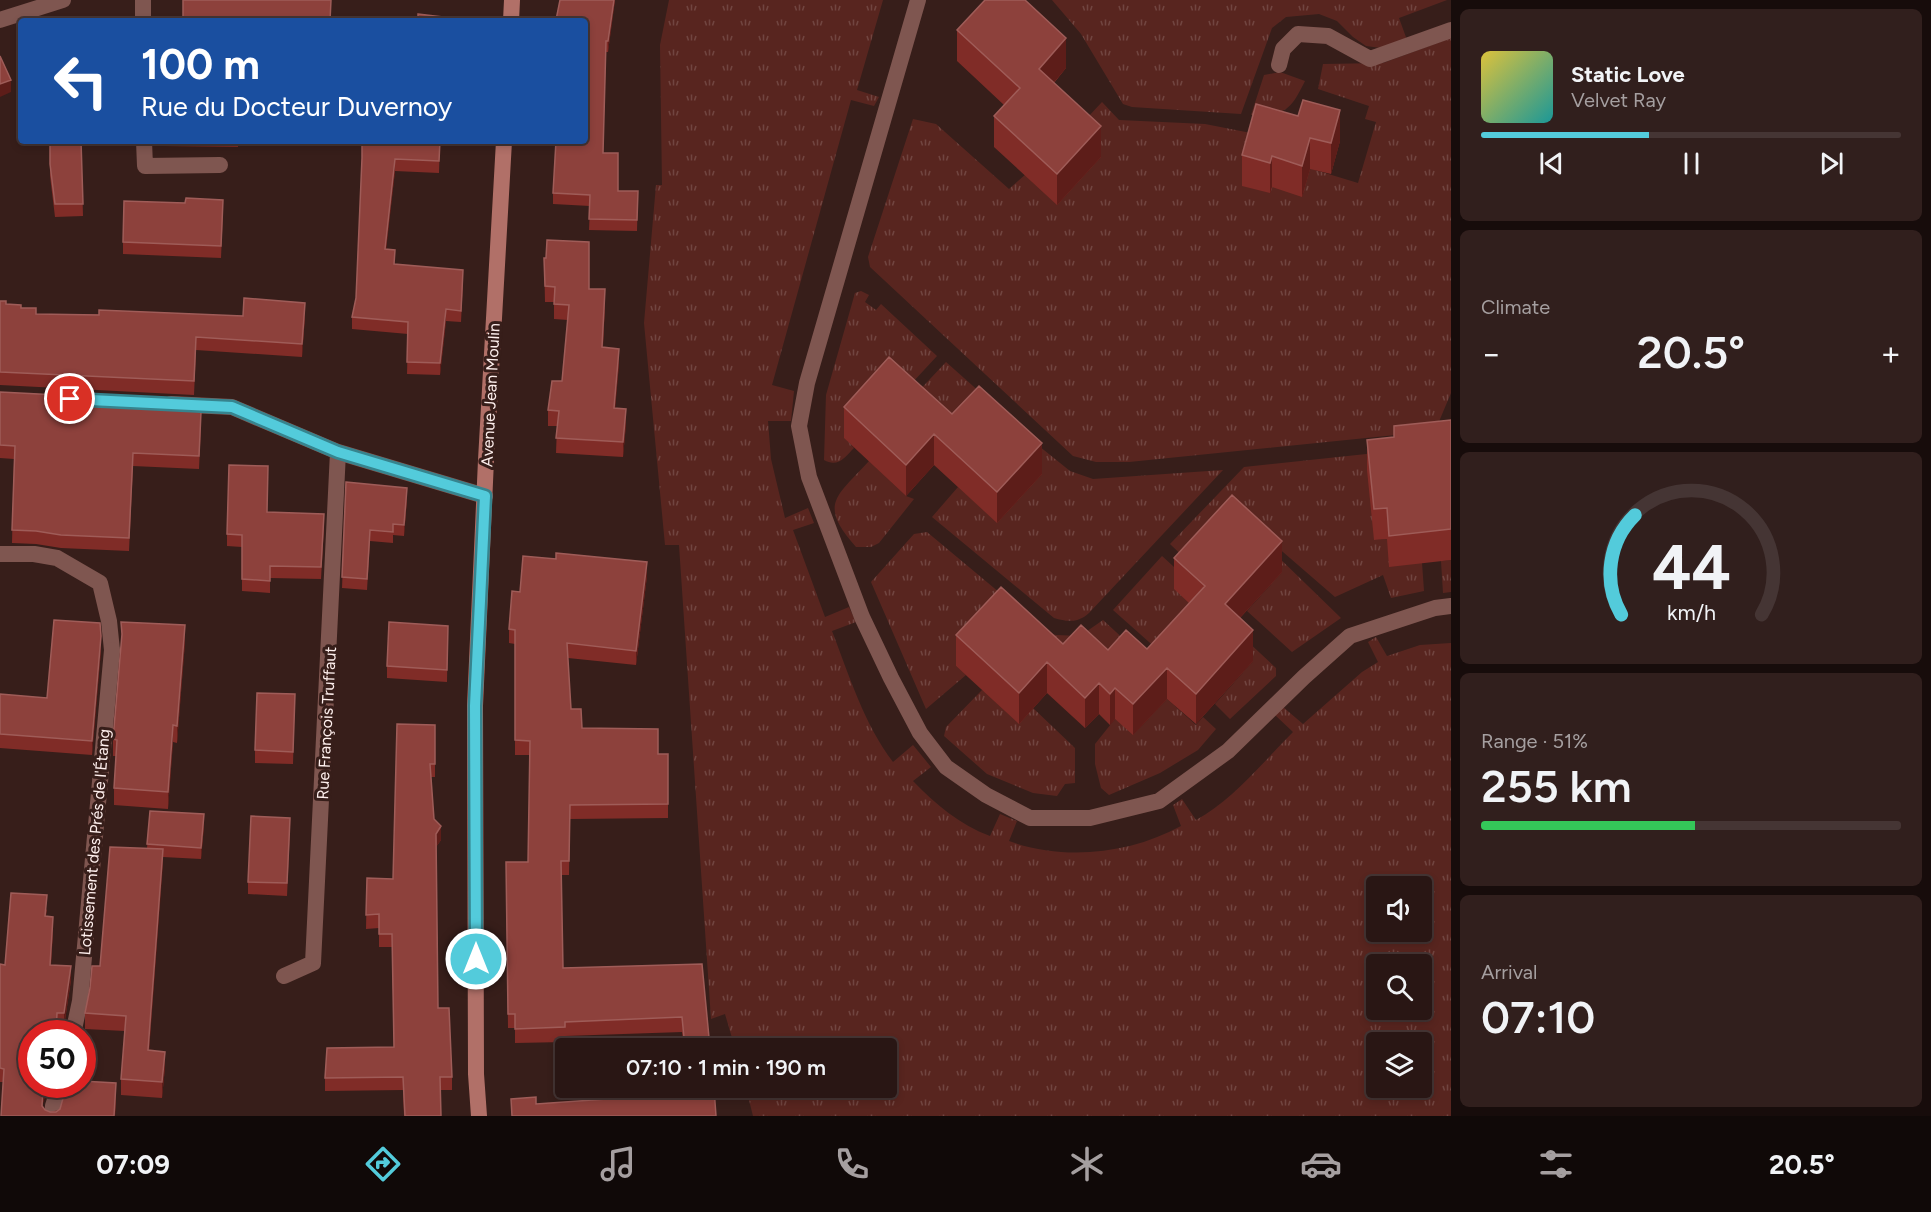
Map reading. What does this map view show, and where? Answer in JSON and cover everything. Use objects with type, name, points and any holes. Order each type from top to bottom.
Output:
[{"type":"main road","points":[[511,18],[512,0]]},
{"type":"main road","name":"Avenue Jean Moulin","points":[[479,1116],[476,1074],[475,706],[504,144]]},
{"type":"street","points":[[0,20],[63,0]]},
{"type":"street","points":[[143,0],[143,18]]},
{"type":"street","points":[[918,0],[807,383],[800,426],[809,477],[862,617],[920,733],[946,767],[986,795],[1030,818],[1090,818],[1159,801],[1228,751],[1350,636],[1435,608],[1451,606]]},
{"type":"street","points":[[1279,65],[1283,49],[1298,34],[1328,36],[1370,59],[1451,30]]},
{"type":"street","points":[[144,144],[145,166],[220,165]]},
{"type":"street","points":[[151,403],[232,407],[338,452],[485,496]]},
{"type":"street","name":"Rue François Truffaut","points":[[284,976],[313,963],[338,452]]},
{"type":"street","name":"Lotissement des Prés de l'Étang","points":[[0,554],[34,554],[57,558],[100,583],[109,621],[112,650],[80,1001],[76,1020]]},
{"type":"street","points":[[52,1116],[56,1098]]},
{"type":"green space","points":[[669,0],[883,0],[857,90],[879,97],[874,106],[851,100],[772,385],[794,391],[791,421],[768,421],[771,459],[785,518],[808,508],[814,523],[793,530],[825,617],[849,607],[856,622],[832,631],[851,682],[874,732],[893,762],[913,745],[931,767],[913,781],[948,813],[968,826],[990,836],[1000,814],[1017,821],[1009,841],[1052,851],[1096,852],[1161,836],[1181,826],[1173,805],[1182,799],[1196,820],[1223,802],[1259,768],[1293,732],[1275,715],[1283,707],[1303,724],[1362,672],[1378,662],[1368,642],[1376,637],[1387,656],[1420,645],[1451,643],[1451,1116],[753,1116],[748,1098],[897,1098],[897,1038],[732,1038],[725,1014],[711,1019],[679,545],[665,545],[644,323],[656,185],[662,185],[660,45]]},
{"type":"green space","points":[[1052,0],[1447,0],[1399,18],[1407,40],[1381,48],[1366,46],[1337,21],[1319,14],[1286,17],[1272,28],[1241,114],[1132,107],[1123,104],[1081,34]]},
{"type":"green space","points":[[1451,38],[1451,393],[1435,431],[1129,462],[1096,462],[1073,456],[870,267],[868,257],[913,119],[936,124],[1009,189],[1074,132],[1102,102],[1119,120],[1205,124],[1256,134],[1274,182],[1302,166],[1358,183],[1376,122],[1365,119],[1369,106],[1318,89],[1323,64],[1383,63]]},
{"type":"green space","points":[[1280,72],[1305,81],[1291,105],[1272,114],[1251,115],[1264,75]]},
{"type":"green space","points":[[861,291],[869,295],[865,302],[876,310],[881,304],[937,356],[899,397],[844,437],[854,448],[841,460],[833,463],[824,460],[826,395],[855,293]]},
{"type":"green space","points":[[946,362],[1000,410],[952,445],[914,396]]},
{"type":"green space","points":[[1024,434],[1070,471],[1093,479],[1223,470],[1089,613],[1077,620],[1064,620],[1054,618],[932,517],[958,487],[997,522],[1041,474]]},
{"type":"green space","points":[[1451,445],[1374,540],[1387,539],[1422,563],[1424,591],[1391,598],[1383,575],[1335,597],[1269,540],[1194,567],[1170,544],[1244,467]]},
{"type":"green space","points":[[869,461],[906,496],[914,499],[879,543],[871,547],[856,547],[837,520],[836,501],[840,493]]},
{"type":"green space","points":[[927,532],[1043,631],[1056,635],[1080,636],[1103,620],[1128,643],[1099,673],[956,666],[966,675],[926,709],[871,582],[914,534]]},
{"type":"green space","points":[[1272,551],[1341,618],[1292,652],[1247,611],[1282,572]]},
{"type":"green space","points":[[1162,556],[1185,577],[1205,617],[1167,658],[1113,610]]},
{"type":"green space","points":[[1451,560],[1451,592],[1443,593],[1441,561]]},
{"type":"green space","points":[[1245,639],[1276,668],[1276,676],[1230,719],[1215,704],[1253,661]]},
{"type":"green space","points":[[982,690],[1033,708],[1075,748],[1075,783],[1065,784],[1057,796],[1033,793],[987,774],[944,736],[946,727]]},
{"type":"green space","points":[[1167,699],[1196,725],[1203,717],[1216,729],[1198,750],[1160,773],[1109,795],[1101,788],[1095,764],[1095,744],[1115,719],[1134,734]]},
{"type":"building","points":[[183,0],[331,0],[330,18],[183,18]]},
{"type":"building","points":[[560,0],[614,0],[608,41],[606,41],[603,153],[618,153],[618,191],[638,191],[637,220],[589,219],[590,195],[553,193],[556,144],[588,144],[588,18],[556,18]]},
{"type":"building","points":[[985,0],[1025,0],[1066,38],[1039,69],[1101,126],[1057,174],[994,116],[1020,88],[957,30]]},
{"type":"building","points":[[418,14],[452,18],[418,18]]},
{"type":"building","points":[[0,56],[11,80],[0,84]]},
{"type":"building","points":[[1303,100],[1340,110],[1331,143],[1310,138],[1302,166],[1272,156],[1270,163],[1242,155],[1256,104],[1298,116]]},
{"type":"building","points":[[50,144],[81,144],[83,204],[55,204]]},
{"type":"building","points":[[362,144],[440,144],[439,161],[395,159],[385,249],[395,250],[394,264],[463,270],[461,311],[446,309],[440,363],[407,362],[408,322],[352,317],[356,298]]},
{"type":"building","points":[[186,198],[223,200],[221,246],[123,242],[124,201],[185,203]]},
{"type":"building","points":[[547,240],[589,242],[589,289],[605,289],[602,347],[619,349],[614,408],[626,409],[623,442],[556,438],[559,411],[548,410],[552,381],[562,381],[569,305],[554,304],[555,287],[545,286],[544,258],[546,258]]},
{"type":"building","points":[[244,298],[305,303],[302,344],[196,337],[194,381],[0,372],[0,301],[6,301],[6,304],[21,305],[21,308],[36,308],[36,314],[99,315],[99,310],[243,316]]},
{"type":"building","points":[[889,357],[952,414],[979,386],[1042,443],[997,492],[934,434],[906,465],[844,407]]},
{"type":"building","points":[[0,392],[193,402],[193,411],[201,412],[199,456],[133,453],[129,538],[12,530],[15,446],[0,445]]},
{"type":"building","points":[[1451,420],[1451,529],[1389,536],[1387,508],[1374,509],[1367,440],[1394,437],[1394,426]]},
{"type":"building","points":[[229,465],[268,466],[267,512],[324,514],[321,567],[270,566],[270,581],[242,579],[242,535],[227,534]]},
{"type":"building","points":[[346,482],[407,488],[404,525],[393,524],[393,532],[370,530],[367,579],[342,577]]},
{"type":"building","points":[[1232,495],[1282,541],[1225,604],[1253,630],[1196,694],[1167,668],[1133,704],[1115,688],[1110,694],[1099,683],[1085,698],[1047,662],[1019,693],[956,635],[1001,587],[1063,644],[1081,625],[1108,650],[1126,630],[1147,649],[1205,586],[1174,558]]},
{"type":"building","points":[[556,553],[647,562],[636,651],[567,643],[571,709],[581,709],[582,728],[658,729],[658,754],[668,754],[668,804],[570,805],[569,861],[561,861],[563,968],[702,964],[709,1038],[684,1038],[682,1017],[565,1022],[565,1027],[515,1029],[515,1014],[508,1014],[506,862],[528,862],[530,741],[515,740],[515,630],[509,629],[512,591],[520,592],[523,556],[556,559]]},
{"type":"building","points":[[54,620],[100,623],[101,636],[92,741],[0,734],[0,694],[47,698]]},
{"type":"building","points":[[121,622],[185,625],[177,726],[173,725],[168,792],[114,788],[117,740],[113,739],[122,634]]},
{"type":"building","points":[[389,622],[448,626],[447,670],[387,666]]},
{"type":"building","points":[[257,693],[295,694],[293,752],[255,750]]},
{"type":"building","points":[[397,724],[435,725],[435,764],[430,764],[434,819],[441,826],[436,834],[438,1008],[449,1008],[452,1077],[440,1077],[441,1116],[405,1116],[403,1077],[325,1078],[327,1048],[394,1047],[392,934],[379,934],[379,914],[366,915],[367,878],[393,879]]},
{"type":"building","points":[[150,811],[204,814],[201,848],[147,844]]},
{"type":"building","points":[[251,816],[290,818],[287,883],[248,882]]},
{"type":"building","points":[[110,847],[163,849],[148,1050],[165,1052],[162,1082],[121,1079],[126,1016],[85,1013],[92,966],[100,966]]},
{"type":"building","points":[[11,893],[47,895],[45,916],[53,917],[50,965],[71,966],[64,1013],[57,1013],[57,1020],[18,1020],[18,1098],[42,1098],[42,1106],[45,1110],[56,1112],[60,1109],[63,1098],[96,1098],[96,1082],[116,1083],[114,1116],[1,1116],[4,1069],[0,1068],[0,964],[5,965]]},
{"type":"building","points":[[536,1097],[536,1104],[621,1098],[715,1098],[716,1116],[512,1116],[511,1099]]},
{"type":"route","points":[[70,399],[232,407],[338,452],[485,496],[475,706],[476,959]]}]
